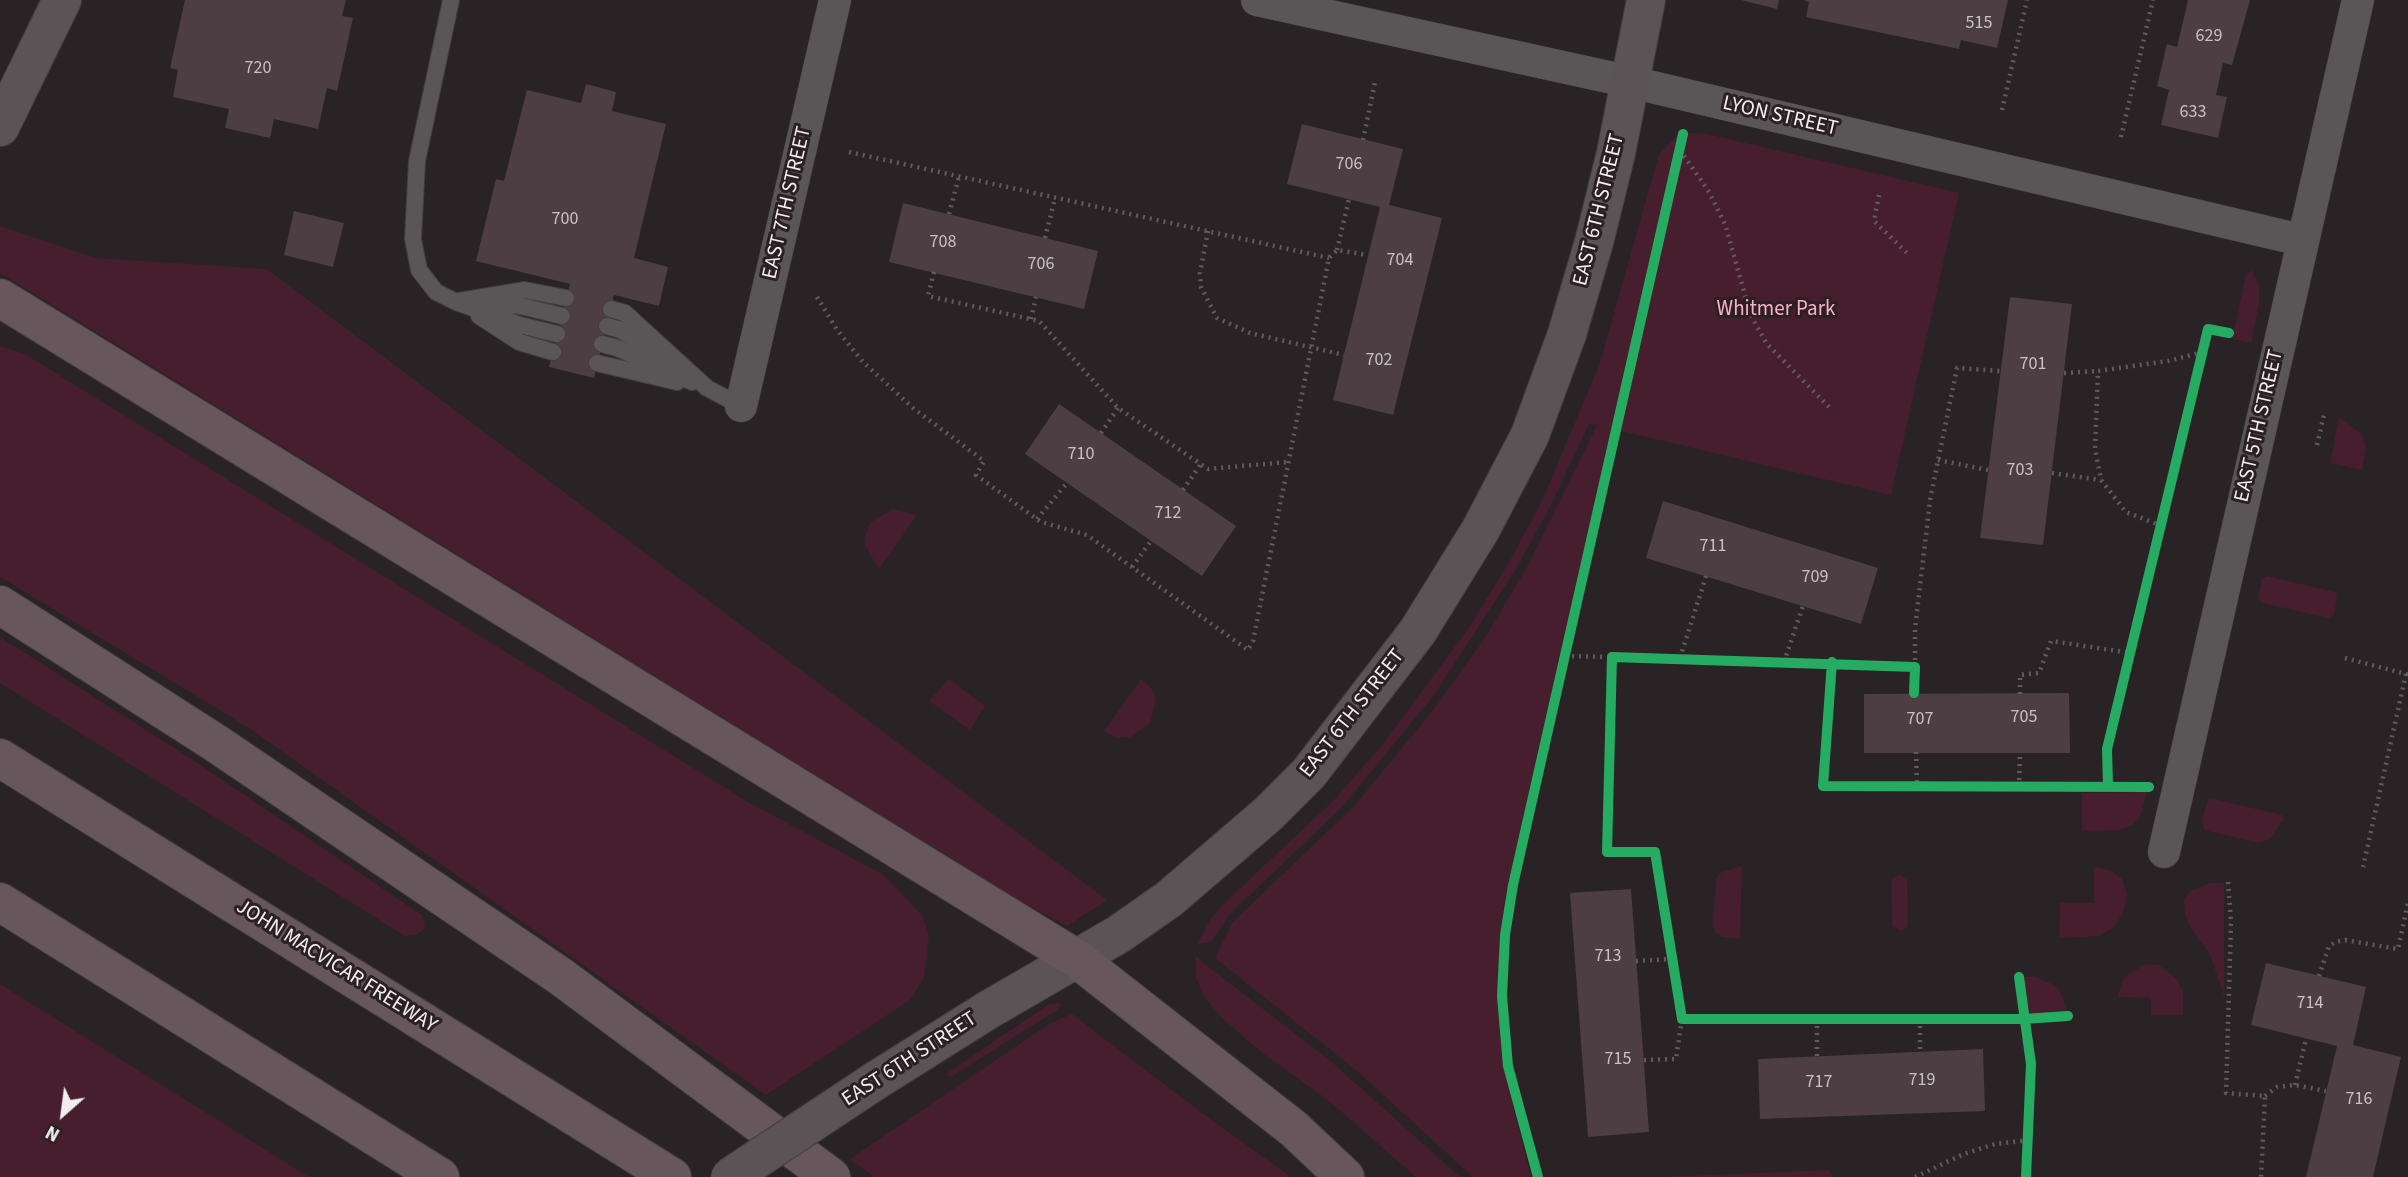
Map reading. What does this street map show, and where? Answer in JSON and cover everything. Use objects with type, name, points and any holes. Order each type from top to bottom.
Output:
[{"type":"highway","points":[[0,298],[1077,959],[1294,1129],[1345,1177]]},
{"type":"highway","points":[[0,605],[214,742],[560,976],[831,1177]]},
{"type":"highway","name":"JOHN MACVICAR FREEWAY","points":[[0,758],[672,1177]]},
{"type":"highway","points":[[0,902],[440,1177]]},
{"type":"main road","points":[[0,127],[62,0]]},
{"type":"main road","name":"EAST 6TH STREET","points":[[730,1177],[875,1081],[988,1010],[1077,959],[1168,899],[1268,814],[1331,746],[1418,631],[1481,529],[1530,435],[1567,334],[1594,242],[1632,82],[1646,0]]},
{"type":"street","name":"EAST 7TH STREET","points":[[741,406],[835,0]]},
{"type":"street","name":"LYON STREET","points":[[1257,0],[1632,82],[2301,240]]},
{"type":"street","name":"EAST 5TH STREET","points":[[2164,852],[2301,240],[2358,0]]},
{"type":"lane","points":[[451,0],[420,139],[413,239],[419,270],[436,292],[519,342],[553,352]]},
{"type":"lane","points":[[456,302],[525,290],[566,299]]},
{"type":"lane","points":[[456,302],[521,306],[562,316]]},
{"type":"lane","points":[[456,302],[520,325],[557,334]]},
{"type":"lane","points":[[611,309],[625,313],[707,388]]},
{"type":"lane","points":[[607,326],[621,330],[707,388]]},
{"type":"lane","points":[[602,344],[617,348],[707,388],[741,406]]},
{"type":"lane","points":[[597,363],[707,388]]},
{"type":"path","points":[[2002,110],[2027,0]]},
{"type":"path","points":[[2121,137],[2153,0]]},
{"type":"path","points":[[1363,140],[1375,82]]},
{"type":"path","points":[[1679,150],[1709,192],[1725,224],[1742,291],[1756,326],[1787,367],[1830,408]]},
{"type":"path","points":[[849,152],[1329,257]]},
{"type":"path","points":[[949,214],[958,176]]},
{"type":"path","points":[[1880,195],[1874,221],[1908,254]]},
{"type":"path","points":[[1045,238],[1055,198]]},
{"type":"path","points":[[817,297],[837,330],[863,362],[913,408],[984,461],[976,475],[1037,519],[1087,535],[1248,650],[1252,641],[1329,257],[1337,250],[1349,199]]},
{"type":"path","points":[[1208,231],[1200,273],[1201,287],[1217,318],[1235,329],[1344,355]]},
{"type":"path","points":[[1337,250],[1368,255]]},
{"type":"path","points":[[934,272],[928,296],[1039,321],[1118,408],[1208,469],[1288,462]]},
{"type":"path","points":[[1031,319],[1036,297]]},
{"type":"path","points":[[2064,373],[2168,361],[2203,352]]},
{"type":"path","points":[[1914,667],[1930,499],[1957,368],[2001,371]]},
{"type":"path","points":[[2098,371],[2095,448],[2101,480],[2126,512],[2162,526]]},
{"type":"path","points":[[1101,433],[1118,408]]},
{"type":"path","points":[[2317,445],[2324,415]]},
{"type":"path","points":[[1938,460],[1988,470]]},
{"type":"path","points":[[1183,490],[1200,464]]},
{"type":"path","points":[[2052,472],[2101,480]]},
{"type":"path","points":[[1037,519],[1067,483]]},
{"type":"path","points":[[1132,568],[1152,541]]},
{"type":"path","points":[[1680,658],[1706,576]]},
{"type":"path","points":[[1784,662],[1803,606]]},
{"type":"path","points":[[2020,694],[2020,675],[2039,673],[2050,641],[2131,653]]},
{"type":"path","points":[[1565,656],[1612,657]]},
{"type":"path","points":[[2344,658],[2407,674],[2364,867]]},
{"type":"path","points":[[1916,752],[1917,786]]},
{"type":"path","points":[[2019,787],[2020,753]]},
{"type":"path","points":[[2228,882],[2231,922],[2226,1093],[2265,1096],[2277,1087],[2295,1085],[2326,1091]]},
{"type":"path","points":[[2319,976],[2329,946],[2335,942],[2345,940],[2398,949],[2408,904]]},
{"type":"path","points":[[1636,961],[1672,959]]},
{"type":"path","points":[[1644,1060],[1676,1059],[1682,1019]]},
{"type":"path","points":[[1817,1019],[1817,1056]]},
{"type":"path","points":[[1920,1019],[1920,1052]]},
{"type":"path","points":[[2295,1085],[2306,1038]]},
{"type":"path","points":[[2261,1177],[2265,1096]]},
{"type":"path","points":[[1915,1177],[1964,1154],[1995,1144],[2030,1140]]},
{"type":"green space","name":"Whitmer Park","points":[[1707,134],[1959,193],[1891,495],[1613,429],[1505,897],[1499,944],[1503,1066],[1531,1177],[1473,1177],[1357,1071],[1215,958],[1232,923],[1354,806],[1434,709],[1485,638],[1527,567],[1597,425],[1589,424],[1549,509],[1516,569],[1434,695],[1343,806],[1230,914],[1211,942],[1198,944],[1209,921],[1222,905],[1333,801],[1382,745],[1468,629],[1508,564],[1541,503],[1600,363],[1659,154],[1678,135]]},
{"type":"green space","points":[[0,226],[96,258],[267,269],[1107,900],[1067,926],[1019,900],[0,273]]},
{"type":"green space","points":[[2252,270],[2259,287],[2259,304],[2251,343],[2232,339],[2246,275]]},
{"type":"green space","points":[[0,346],[25,354],[748,802],[884,875],[922,915],[929,936],[924,978],[910,1000],[766,1095],[249,728],[0,577]]},
{"type":"green space","points":[[2339,417],[2362,435],[2366,448],[2362,470],[2330,463]]},
{"type":"green space","points":[[893,509],[917,515],[879,569],[865,546],[866,532],[871,522]]},
{"type":"green space","points":[[2267,576],[2335,592],[2337,596],[2334,614],[2329,618],[2262,603],[2258,598],[2262,579]]},
{"type":"green space","points":[[0,637],[193,760],[423,916],[425,928],[416,935],[405,936],[0,683]]},
{"type":"green space","points":[[949,679],[985,706],[970,730],[929,701]]},
{"type":"green space","points":[[1141,679],[1151,688],[1156,701],[1150,723],[1131,737],[1116,737],[1104,731]]},
{"type":"green space","points":[[2147,792],[2140,817],[2132,825],[2120,830],[2082,831],[2082,793]]},
{"type":"green space","points":[[2209,798],[2282,815],[2284,819],[2270,839],[2259,843],[2204,830],[2202,819]]},
{"type":"green space","points":[[1742,866],[1740,939],[1722,937],[1715,932],[1713,924],[1716,878],[1722,872]]},
{"type":"green space","points":[[2094,867],[2110,870],[2122,879],[2127,894],[2124,910],[2115,926],[2100,936],[2059,938],[2060,903],[2094,903]]},
{"type":"green space","points":[[1899,874],[1907,880],[1908,926],[1901,931],[1892,926],[1891,880]]},
{"type":"green space","points":[[2210,883],[2224,883],[2224,996],[2210,954],[2190,927],[2185,914],[2184,900],[2189,892]]},
{"type":"green space","points":[[1196,957],[1333,1063],[1460,1177],[1416,1177],[1329,1101],[1261,1052],[1222,1018],[1205,998],[1196,978]]},
{"type":"green space","points":[[2147,964],[2159,965],[2178,980],[2183,992],[2183,1015],[2151,1015],[2151,998],[2118,997],[2122,981],[2129,973]]},
{"type":"green space","points":[[2023,977],[2036,977],[2060,990],[2067,1012],[2030,1015]]},
{"type":"green space","points":[[0,984],[309,1177],[0,1177]]},
{"type":"green space","points":[[1049,1004],[1061,1005],[1057,1010],[951,1077],[946,1074]]},
{"type":"green space","points":[[1072,1014],[1291,1177],[874,1177],[850,1159],[1049,1024]]},
{"type":"green space","points":[[1829,1170],[1833,1177],[1660,1177]]},
{"type":"building","points":[[185,0],[346,0],[342,16],[353,18],[337,91],[327,88],[318,129],[274,119],[270,138],[225,128],[229,109],[173,97],[178,70],[170,68]]},
{"type":"building","points":[[1741,0],[1779,0],[1777,9]]},
{"type":"building","points":[[1804,0],[2008,0],[1997,48],[1961,40],[1959,49],[1806,17],[1809,2]]},
{"type":"building","points":[[2188,0],[2250,0],[2232,65],[2223,63],[2216,95],[2227,97],[2218,138],[2161,125],[2169,90],[2157,86],[2167,44],[2177,47]]},
{"type":"building","points":[[586,84],[616,92],[612,111],[666,124],[634,258],[668,267],[659,306],[614,295],[594,378],[549,367],[570,284],[476,261],[496,179],[504,181],[527,90],[581,103]]},
{"type":"building","points":[[1302,124],[1403,149],[1389,205],[1442,218],[1393,415],[1333,400],[1380,207],[1287,184]]},
{"type":"building","points":[[903,203],[1098,251],[1084,309],[889,262]]},
{"type":"building","points":[[294,211],[344,223],[333,267],[284,255]]},
{"type":"building","points":[[2010,297],[2072,304],[2043,545],[1980,538]]},
{"type":"building","points":[[1059,404],[1236,526],[1202,576],[1025,454]]},
{"type":"building","points":[[1663,501],[1878,568],[1861,624],[1646,558]]},
{"type":"building","points":[[2069,693],[2070,753],[1864,753],[1864,694]]},
{"type":"building","points":[[1631,889],[1649,1132],[1588,1137],[1570,893]]},
{"type":"building","points":[[2266,963],[2366,987],[2353,1045],[2401,1057],[2373,1177],[2306,1177],[2337,1046],[2251,1025]]},
{"type":"building","points":[[1983,1049],[1985,1111],[1760,1119],[1758,1059]]},
{"type":"cycle path","points":[[1538,1177],[1508,1066],[1502,996],[1505,935],[1513,885],[1683,134]]},
{"type":"cycle path","points":[[2108,786],[2107,749],[2208,329],[2229,333]]},
{"type":"cycle path","points":[[1914,693],[1915,667],[1612,657],[1607,852],[1655,852],[1682,1019],[2024,1019],[2068,1016]]},
{"type":"cycle path","points":[[1832,662],[1823,786],[2149,787]]},
{"type":"cycle path","points":[[2019,977],[2031,1064],[2026,1177]]}]
